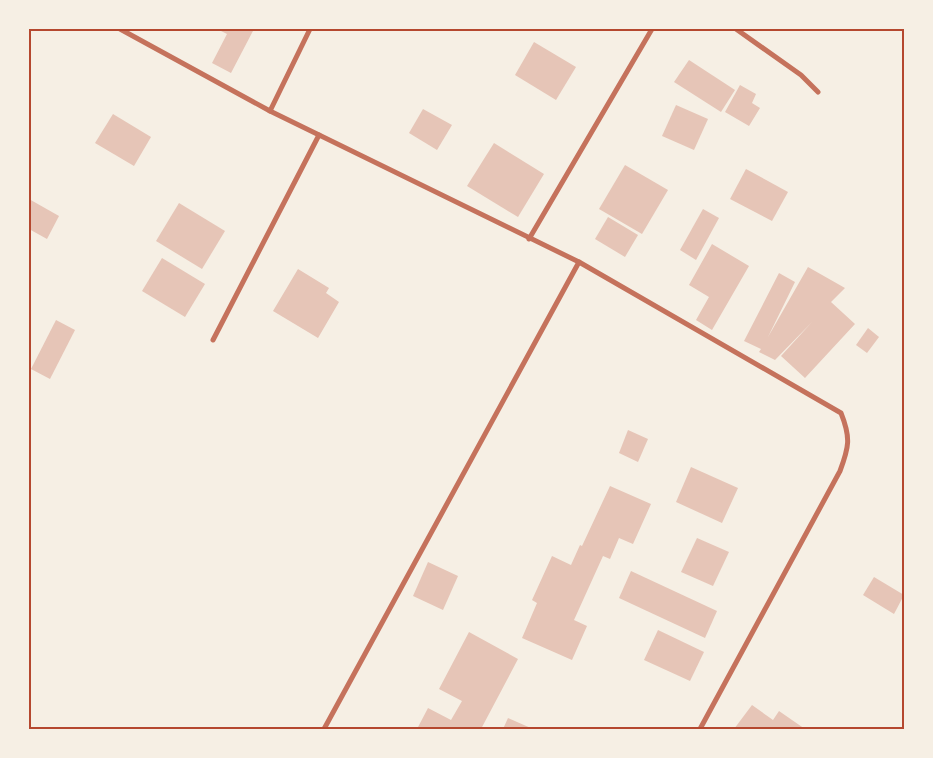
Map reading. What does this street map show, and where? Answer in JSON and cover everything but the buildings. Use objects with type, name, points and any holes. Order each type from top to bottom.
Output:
[{"type":"street","points":[[120,29],[319,135],[579,262],[841,413],[847,430],[847,450],[840,472],[700,729]]},
{"type":"street","points":[[270,110],[310,29]]},
{"type":"street","points":[[529,239],[652,29]]},
{"type":"street","points":[[736,29],[801,75],[818,92]]},
{"type":"street","points":[[213,340],[319,135]]},
{"type":"street","points":[[324,729],[579,262]]}]
